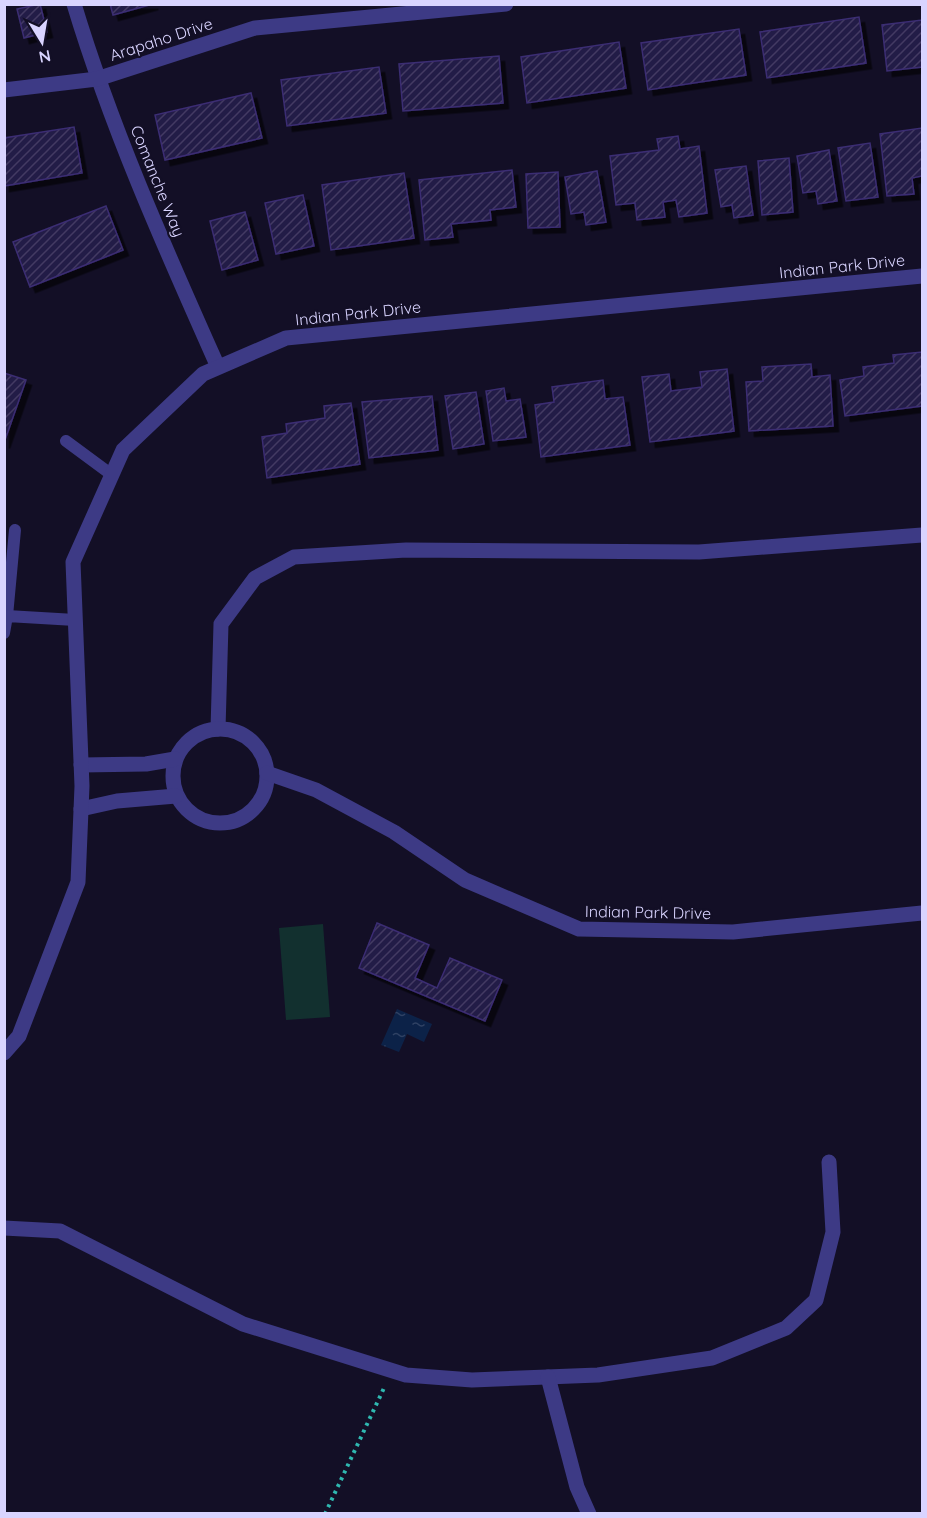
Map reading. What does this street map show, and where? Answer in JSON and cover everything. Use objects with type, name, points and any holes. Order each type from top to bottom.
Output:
[{"type":"street","name":"Comanche Way","points":[[74,4],[96,79],[141,195],[218,367]]},
{"type":"street","name":"Arapaho Drive","points":[[4,90],[96,79],[255,28],[506,4]]},
{"type":"street","name":"Indian Park Drive","points":[[4,1053],[19,1036],[78,882],[81,765],[72,562],[123,450],[202,374],[286,338],[922,276]]},
{"type":"street","points":[[218,729],[220,624],[255,578],[294,557],[406,550],[699,552],[922,535]]},
{"type":"street","points":[[218,729],[236,731],[252,741],[263,756],[267,773],[264,792],[255,807],[240,819],[222,823],[204,820],[188,811],[176,796],[172,778],[175,759],[192,737],[218,729]]},
{"type":"street","points":[[81,765],[146,764],[175,759]]},
{"type":"street","name":"Indian Park Drive","points":[[267,773],[316,790],[394,832],[465,880],[579,929],[733,932],[922,913]]},
{"type":"street","points":[[81,809],[117,801],[176,796]]},
{"type":"street","points":[[4,1228],[60,1231],[243,1324],[406,1376],[472,1380],[598,1375],[712,1358],[786,1328],[816,1300],[833,1232],[829,1162]]},
{"type":"street","points":[[548,1377],[577,1486],[589,1514]]},
{"type":"lane","points":[[66,441],[112,475]]},
{"type":"lane","points":[[4,633],[15,530]]},
{"type":"lane","points":[[7,616],[75,620]]},
{"type":"path","points":[[325,1514],[391,1371]]},
{"type":"green space","points":[[323,924],[330,1017],[286,1020],[279,928]]},
{"type":"water","points":[[397,1009],[432,1024],[424,1042],[407,1034],[399,1052],[381,1045]]},
{"type":"building","points":[[40,4],[47,32],[24,38],[17,9]]},
{"type":"building","points":[[110,4],[153,4],[113,15]]},
{"type":"building","points":[[859,17],[866,63],[767,78],[760,32]]},
{"type":"building","points":[[922,20],[922,67],[887,71],[882,25]]},
{"type":"building","points":[[739,29],[746,75],[648,90],[641,43]]},
{"type":"building","points":[[619,42],[626,88],[527,103],[521,57]]},
{"type":"building","points":[[499,56],[503,103],[403,111],[399,64]]},
{"type":"building","points":[[379,67],[386,113],[287,126],[281,80]]},
{"type":"building","points":[[251,93],[262,138],[165,160],[155,115]]},
{"type":"building","points":[[74,127],[82,173],[4,186],[4,138]]},
{"type":"building","points":[[922,128],[922,176],[912,178],[914,194],[887,196],[880,134]]},
{"type":"building","points":[[678,136],[680,149],[699,146],[707,213],[679,217],[676,200],[663,202],[665,217],[637,220],[635,203],[616,205],[610,156],[659,150],[657,139]]},
{"type":"building","points":[[870,143],[878,197],[846,201],[838,148]]},
{"type":"building","points":[[829,150],[837,201],[818,204],[816,191],[803,193],[797,156]]},
{"type":"building","points":[[789,158],[793,212],[762,215],[758,161]]},
{"type":"building","points":[[746,166],[753,215],[734,218],[732,205],[721,207],[715,170]]},
{"type":"building","points":[[512,170],[516,207],[490,210],[491,220],[451,224],[453,237],[425,240],[419,180]]},
{"type":"building","points":[[597,171],[606,222],[586,225],[584,212],[571,214],[565,177]]},
{"type":"building","points":[[558,172],[560,227],[528,228],[526,174]]},
{"type":"building","points":[[404,173],[414,238],[331,250],[322,185]]},
{"type":"building","points":[[303,195],[314,246],[276,254],[265,203]]},
{"type":"building","points":[[106,206],[123,250],[30,287],[13,242]]},
{"type":"building","points":[[245,212],[258,260],[222,270],[210,221]]},
{"type":"building","points":[[922,352],[922,406],[845,416],[840,380],[864,376],[863,367],[894,363],[893,355]]},
{"type":"building","points":[[811,364],[812,377],[830,375],[833,426],[749,431],[746,382],[763,381],[762,367]]},
{"type":"building","points":[[727,369],[734,431],[650,442],[642,377],[669,374],[671,391],[702,387],[700,372]]},
{"type":"building","points":[[4,373],[26,380],[4,443]]},
{"type":"building","points":[[603,380],[605,399],[623,397],[630,445],[541,457],[535,405],[554,402],[552,387]]},
{"type":"building","points":[[504,388],[506,401],[520,399],[526,437],[493,441],[486,391]]},
{"type":"building","points":[[476,392],[484,444],[453,449],[445,396]]},
{"type":"building","points":[[432,396],[438,450],[369,458],[362,402]]},
{"type":"building","points":[[351,403],[360,464],[267,478],[262,437],[287,433],[286,424],[325,418],[324,406]]},
{"type":"building","points":[[377,923],[429,945],[415,978],[437,988],[450,958],[502,980],[485,1021],[359,968]]}]
